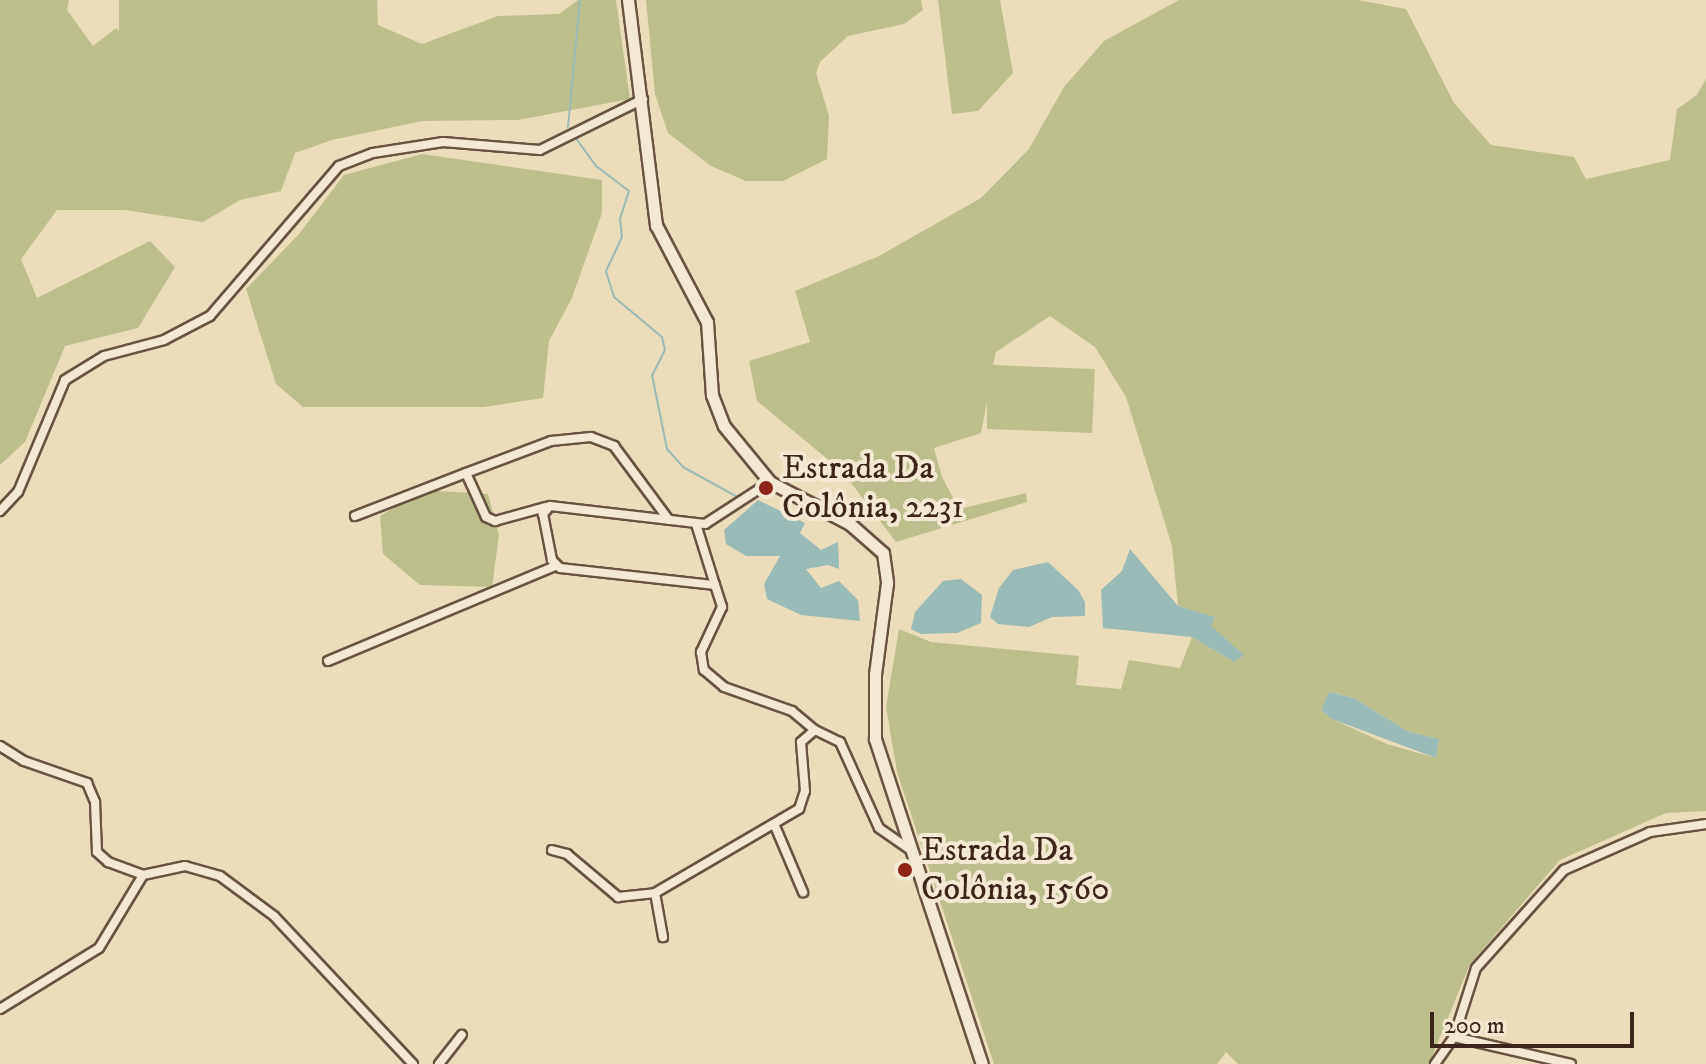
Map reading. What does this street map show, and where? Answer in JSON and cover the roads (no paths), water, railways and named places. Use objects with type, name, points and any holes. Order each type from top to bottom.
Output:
[{"type":"main road","points":[[628,0],[643,99],[656,225],[707,322],[712,395],[738,449],[770,482],[850,524],[883,553],[887,583],[875,674],[875,739],[908,848],[982,1064]]},
{"type":"street","points":[[0,511],[18,492],[65,380],[104,356],[164,340],[210,316],[339,166],[373,153],[443,142],[540,150],[643,99]]},
{"type":"street","points":[[355,516],[551,441],[591,437],[614,446],[669,520]]},
{"type":"street","points":[[466,473],[486,517],[495,521],[546,507],[696,524],[713,521],[770,482]]},
{"type":"street","points":[[546,507],[555,566]]},
{"type":"street","points":[[696,524],[722,607],[701,652],[704,670],[724,687],[792,711],[815,730],[840,742],[879,828],[908,848]]},
{"type":"street","points":[[328,661],[555,566],[715,585]]},
{"type":"street","points":[[552,850],[567,854],[618,897],[655,893],[775,826],[803,804],[800,747],[815,730]]},
{"type":"street","points":[[0,746],[24,761],[87,783],[95,802],[97,852],[143,875]]},
{"type":"street","points":[[1435,1064],[1454,1037],[1476,968],[1564,870],[1650,832],[1706,824]]},
{"type":"street","points":[[775,826],[803,892]]},
{"type":"street","points":[[0,1009],[99,948],[143,875],[174,865],[220,876],[252,898],[413,1064]]},
{"type":"street","points":[[655,893],[663,937]]},
{"type":"street","points":[[439,1064],[462,1035]]},
{"type":"street","points":[[1454,1037],[1571,1064]]},
{"type":"water","points":[[758,500],[805,523],[800,533],[821,550],[838,542],[839,569],[828,565],[806,569],[821,588],[839,581],[858,600],[860,621],[801,615],[767,599],[764,584],[780,556],[746,556],[726,544],[724,530]]},
{"type":"water","points":[[1130,549],[1178,606],[1215,617],[1211,626],[1244,655],[1234,662],[1192,637],[1103,628],[1101,590],[1122,571]]},
{"type":"water","points":[[1048,562],[1078,590],[1085,602],[1085,616],[1052,617],[1029,627],[998,624],[990,617],[999,588],[1013,570]]},
{"type":"water","points":[[961,579],[982,595],[981,623],[957,633],[921,634],[911,629],[915,612],[943,581]]},
{"type":"water","points":[[1329,692],[1354,698],[1407,731],[1439,739],[1436,758],[1332,719],[1321,710]]},
{"type":"waterway","points":[[568,127],[580,0]]},
{"type":"waterway","points":[[575,137],[596,166],[629,191],[620,219],[622,237],[606,272],[614,297],[662,337],[665,350],[652,375],[667,449],[683,467],[741,499]]},
{"type":"place","name":"Estrada Da Colônia, 2231","points":[[766,488]]},
{"type":"place","name":"Estrada Da Colônia, 1560","points":[[905,870]]}]
